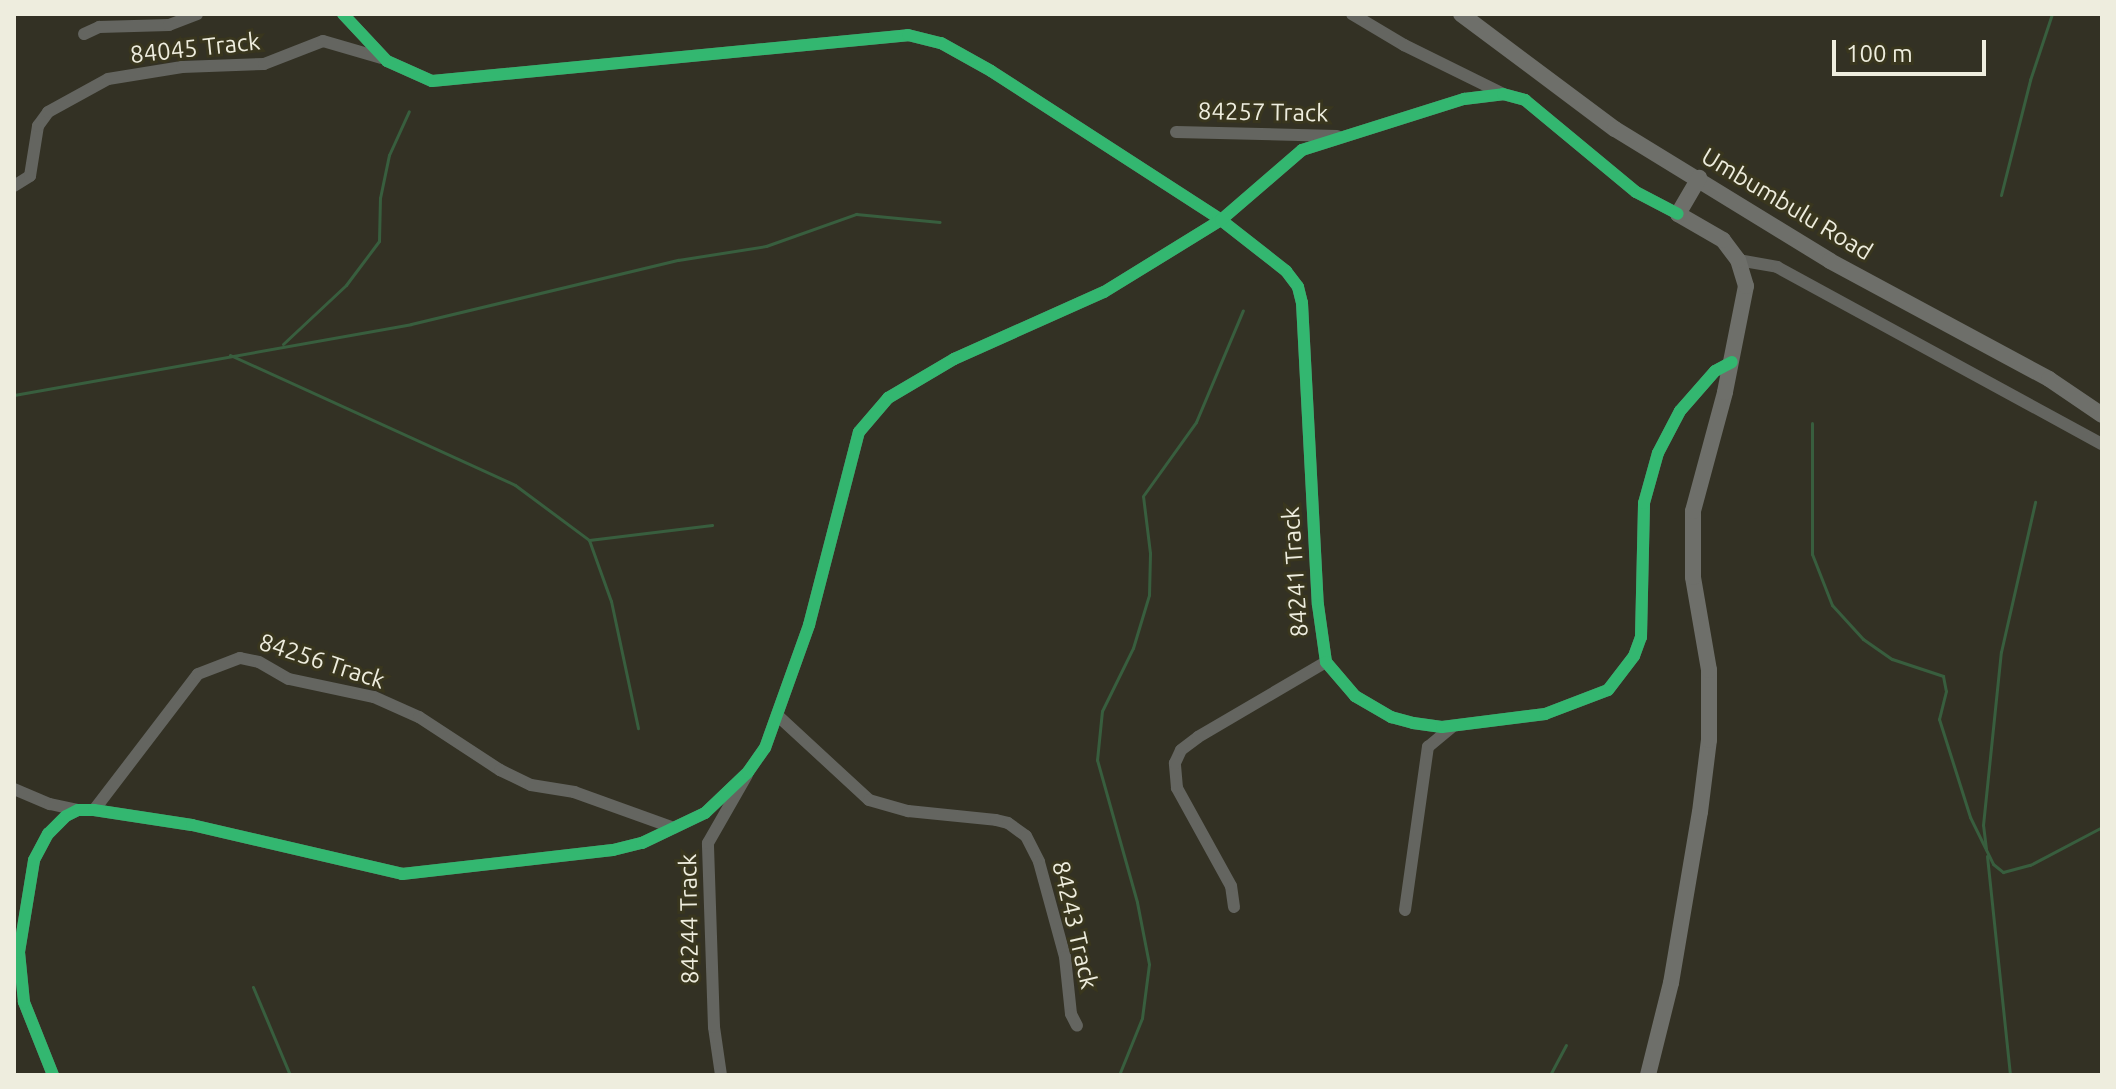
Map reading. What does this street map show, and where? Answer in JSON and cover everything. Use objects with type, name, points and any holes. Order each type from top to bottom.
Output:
[{"type":"street","points":[[84,34],[99,27],[169,25],[197,14]]},
{"type":"street","points":[[343,14],[387,61]]},
{"type":"street","points":[[1352,14],[1404,45],[1503,94],[1525,100],[1636,192],[1723,240],[1738,260],[1746,286],[1732,362],[1693,511],[1693,577],[1711,703],[1703,786],[1671,983],[1648,1075]]},
{"type":"street","name":"Umbumbulu Road","points":[[1461,14],[1581,106],[1830,261],[2049,379],[2102,415]]},
{"type":"street","name":"84045 Track","points":[[14,186],[30,176],[38,126],[48,112],[108,79],[182,67],[264,64],[323,41],[387,61],[432,81],[908,35],[941,43],[991,71],[1221,220]]},
{"type":"street","points":[[14,789],[50,804],[192,825],[402,874],[613,850],[642,843],[705,813],[748,772],[765,748],[809,625],[859,432],[888,398],[954,359],[1104,292],[1221,220],[1302,150],[1464,99],[1503,94]]},
{"type":"street","name":"84257 Track","points":[[1176,132],[1348,136]]},
{"type":"street","points":[[1678,214],[1699,178]]},
{"type":"street","name":"84241 Track","points":[[1221,220],[1286,271],[1298,287],[1302,303],[1316,581],[1326,662],[1355,696],[1391,717],[1429,726],[1545,714],[1608,690],[1641,637],[1644,503],[1658,453],[1680,411],[1715,371],[1732,362]]},
{"type":"street","points":[[1738,260],[1777,267],[2102,444]]},
{"type":"street","name":"84256 Track","points":[[94,810],[198,674],[240,658],[259,662],[289,679],[374,697],[419,717],[500,770],[531,785],[574,792],[674,828]]},
{"type":"street","points":[[1234,907],[1231,886],[1181,798],[1175,763],[1181,750],[1198,737],[1326,662]]},
{"type":"street","name":"84243 Track","points":[[777,715],[869,800],[908,811],[996,820],[1026,836],[1039,862],[1065,957],[1071,1014],[1077,1026]]},
{"type":"street","points":[[1405,910],[1428,747],[1455,725]]},
{"type":"street","name":"84244 Track","points":[[721,1075],[714,1027],[708,843],[712,830],[740,793],[748,772]]},
{"type":"street","points":[[53,1075],[24,1002],[21,931],[30,873],[38,852],[57,823],[78,810]]},
{"type":"waterway","points":[[938,14],[1047,14]]},
{"type":"waterway","points":[[2001,195],[2030,80],[2052,14]]},
{"type":"waterway","points":[[283,344],[346,285],[379,241],[380,198],[389,155],[409,111]]},
{"type":"waterway","points":[[14,395],[411,324],[678,260],[766,246],[856,214],[940,222]]},
{"type":"waterway","points":[[1119,1075],[1142,1018],[1149,964],[1137,902],[1097,760],[1102,711],[1133,648],[1149,595],[1150,553],[1143,496],[1196,422],[1243,310]]},
{"type":"waterway","points":[[230,355],[515,485],[589,540],[611,601],[638,728]]},
{"type":"waterway","points":[[1812,423],[1812,554],[1832,605],[1863,639],[1892,659],[1943,676],[1946,691],[1939,719],[1970,817],[1993,864],[2003,872],[2030,865],[2102,827]]},
{"type":"waterway","points":[[1986,849],[1983,825],[2001,652],[2035,502]]},
{"type":"waterway","points":[[589,540],[712,525]]},
{"type":"waterway","points":[[1987,856],[2010,1075]]},
{"type":"waterway","points":[[253,987],[290,1075]]},
{"type":"waterway","points":[[1550,1075],[1566,1045]]},
{"type":"cycle path","points":[[343,14],[387,61],[432,81],[908,35],[941,43],[991,71],[1221,220],[1286,271],[1298,287],[1302,303],[1318,605],[1326,662],[1355,696],[1391,717],[1413,723],[1442,727],[1545,714],[1608,690],[1634,656],[1641,637],[1644,503],[1658,453],[1680,411],[1715,371],[1732,362]]},
{"type":"cycle path","points":[[53,1075],[24,1002],[19,952],[34,860],[48,834],[66,816],[78,810],[94,810],[192,825],[402,874],[613,850],[642,843],[705,813],[748,772],[765,748],[809,625],[859,432],[888,398],[954,359],[1104,292],[1221,220],[1302,150],[1464,99],[1503,94],[1525,100],[1636,192],[1678,214]]}]
